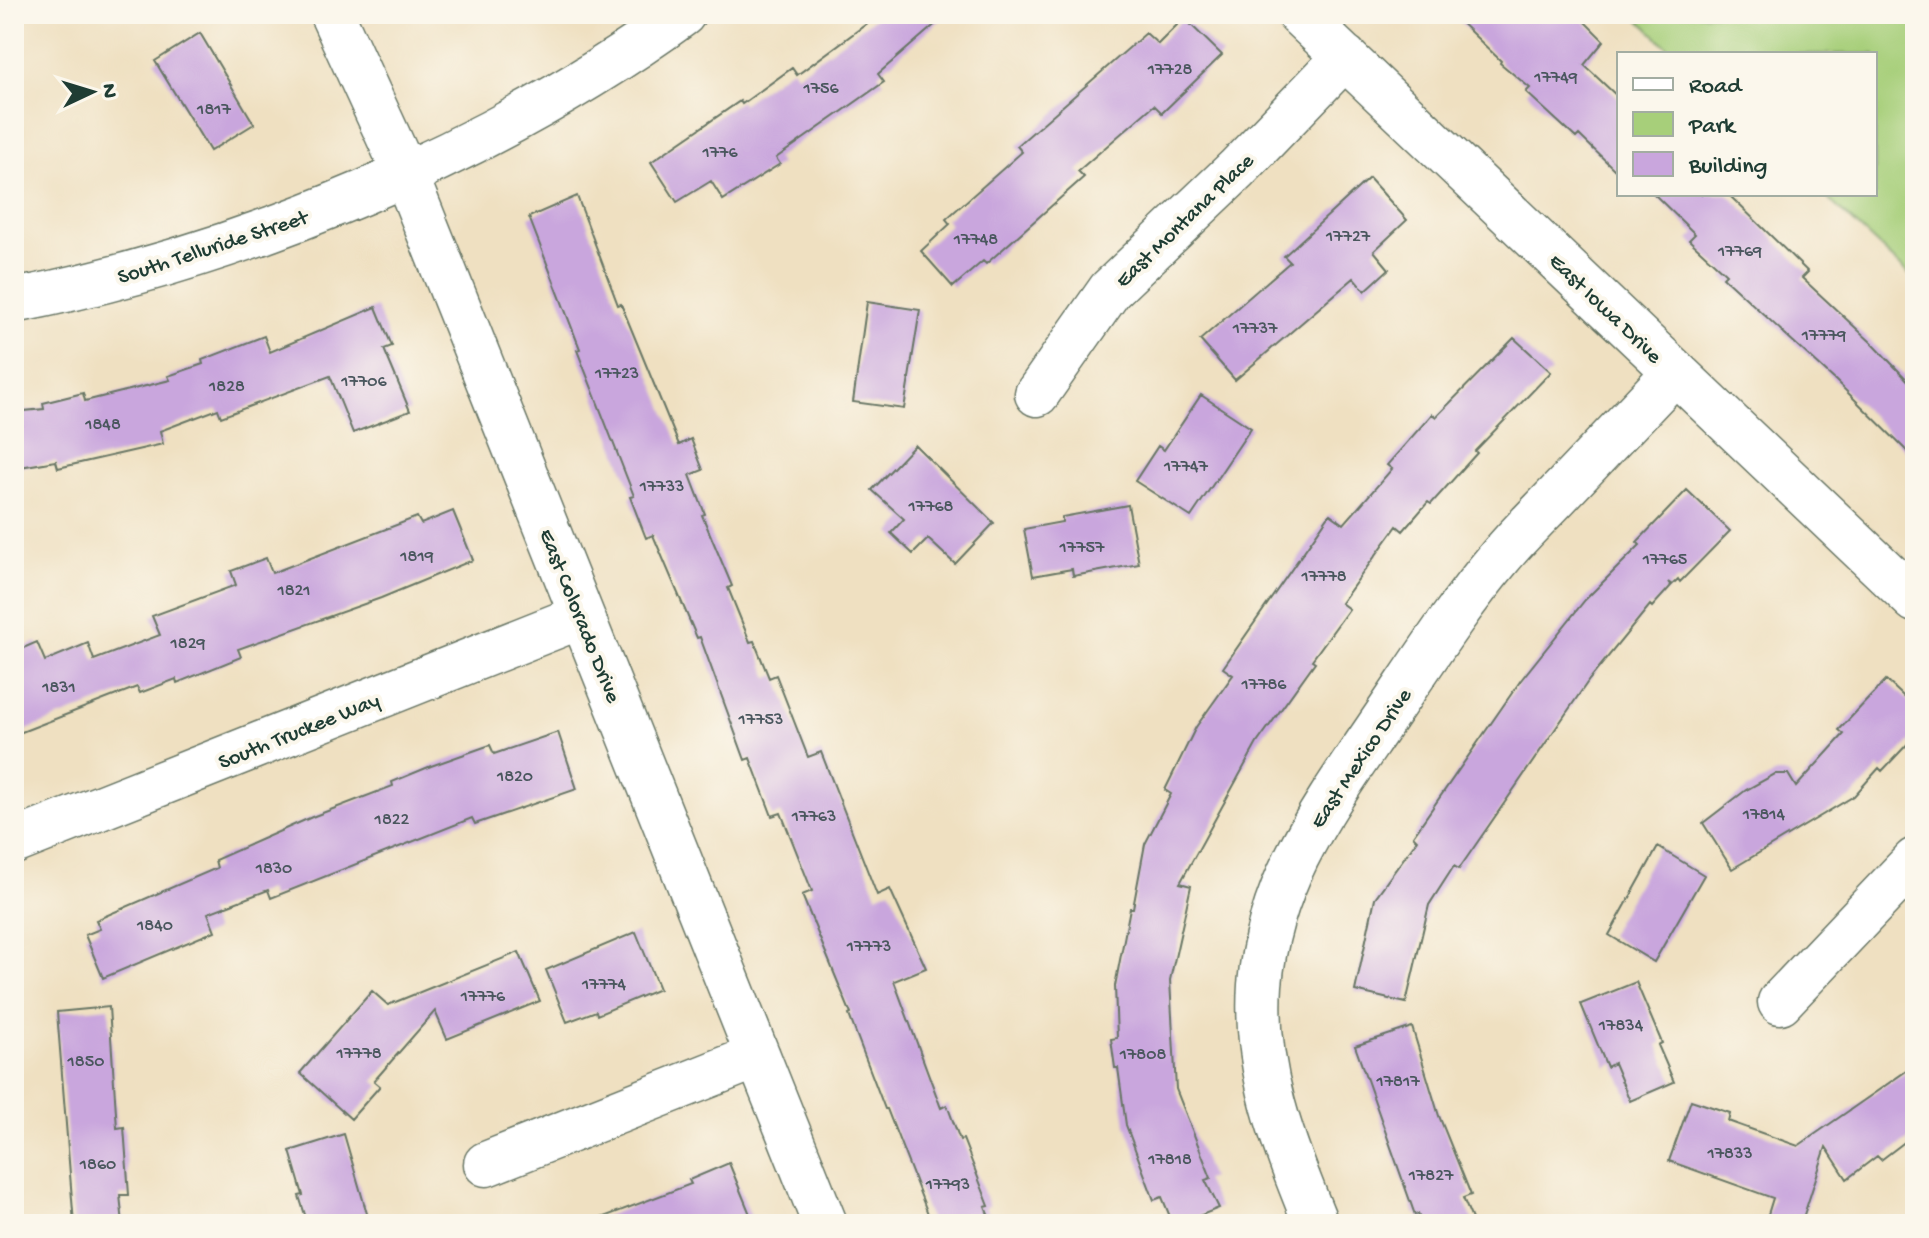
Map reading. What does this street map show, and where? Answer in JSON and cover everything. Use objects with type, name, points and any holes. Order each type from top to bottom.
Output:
[{"type":"street","points":[[332,14],[405,173]]},
{"type":"street","name":"South Telluride Street","points":[[14,301],[132,273],[320,210],[509,122],[683,14]]},
{"type":"street","name":"East Iowa Drive","points":[[1299,14],[1915,600]]},
{"type":"street","name":"East Montana Place","points":[[1037,394],[1110,290],[1237,169],[1345,57]]},
{"type":"street","name":"East Colorado Drive","points":[[405,173],[825,1224]]},
{"type":"street","name":"East Mexico Drive","points":[[1316,1224],[1285,1148],[1269,1098],[1260,1041],[1263,970],[1270,927],[1287,873],[1314,822],[1454,617],[1500,556],[1675,372]]},
{"type":"street","name":"South Truckee Way","points":[[14,842],[582,616]]},
{"type":"street","points":[[1780,1002],[1915,860]]},
{"type":"street","points":[[486,1164],[758,1056]]},
{"type":"green space","points":[[1633,14],[1915,14],[1915,280],[1825,196],[1877,196],[1877,52],[1673,52]]},
{"type":"building","points":[[880,14],[947,14],[878,74],[884,82],[776,158],[780,164],[723,200],[711,181],[677,202],[651,162],[792,68],[797,75]]},
{"type":"building","points":[[1452,14],[1577,14],[1604,41],[1584,65],[1617,96],[1617,172],[1579,135],[1576,138],[1526,92],[1530,88]]},
{"type":"building","points":[[1184,18],[1222,55],[1162,113],[1154,105],[1078,171],[1084,177],[986,264],[983,261],[953,287],[921,251],[950,224],[946,219],[1022,152],[1017,146],[1146,33],[1158,44]]},
{"type":"building","points":[[200,33],[254,124],[210,151],[155,61]]},
{"type":"building","points":[[1369,178],[1407,220],[1374,251],[1389,269],[1365,291],[1354,278],[1235,380],[1200,340],[1290,262],[1284,256]]},
{"type":"building","points":[[577,196],[618,305],[621,304],[679,445],[691,439],[703,470],[690,475],[705,514],[702,515],[732,586],[728,588],[750,642],[754,641],[769,678],[776,675],[808,757],[821,752],[877,895],[890,889],[926,968],[894,981],[941,1108],[947,1105],[960,1140],[963,1139],[989,1206],[985,1207],[992,1224],[932,1224],[802,895],[812,891],[781,813],[772,816],[750,758],[745,760],[700,637],[697,638],[653,535],[646,538],[630,497],[634,496],[529,217]]},
{"type":"building","points":[[1656,196],[1730,196],[1808,272],[1802,278],[1915,388],[1915,459],[1723,277],[1726,274],[1689,240],[1695,234]]},
{"type":"building","points":[[867,302],[920,310],[904,409],[853,402]]},
{"type":"building","points":[[376,307],[392,346],[384,349],[410,411],[353,433],[330,376],[221,417],[218,409],[160,431],[163,444],[58,468],[56,461],[14,468],[14,412],[44,409],[43,403],[83,393],[85,401],[170,380],[168,376],[203,364],[202,360],[264,336],[270,352]]},
{"type":"building","points":[[1514,338],[1551,372],[1475,451],[1477,453],[1431,504],[1428,502],[1403,531],[1397,526],[1341,603],[1349,609],[1257,743],[1180,883],[1191,886],[1170,980],[1176,1089],[1211,1178],[1205,1180],[1219,1208],[1173,1224],[1162,1197],[1154,1200],[1126,1125],[1111,1039],[1117,1038],[1115,986],[1130,908],[1133,908],[1145,844],[1171,794],[1165,790],[1196,727],[1233,675],[1223,668],[1330,514],[1344,524],[1392,469],[1387,465],[1432,414],[1436,417]]},
{"type":"building","points":[[1201,395],[1251,428],[1191,517],[1135,481],[1158,446],[1164,450]]},
{"type":"building","points":[[915,445],[994,523],[955,564],[928,539],[913,554],[891,533],[904,519],[872,490]]},
{"type":"building","points":[[1687,490],[1730,531],[1680,582],[1678,579],[1672,585],[1668,582],[1671,586],[1652,607],[1650,605],[1589,680],[1459,869],[1454,866],[1429,905],[1406,1003],[1355,991],[1375,898],[1417,840],[1413,836],[1521,680],[1585,600],[1640,545],[1637,542]]},
{"type":"building","points":[[1128,505],[1139,564],[1073,576],[1072,569],[1033,576],[1024,529],[1062,522],[1062,517]]},
{"type":"building","points":[[453,511],[473,560],[381,598],[238,649],[241,657],[177,683],[176,679],[140,693],[137,687],[14,735],[14,652],[37,642],[45,661],[88,643],[94,660],[160,635],[152,616],[236,585],[231,571],[266,558],[272,573],[417,517],[421,524]]},
{"type":"building","points":[[1886,680],[1915,707],[1915,736],[1882,771],[1879,768],[1854,796],[1732,869],[1703,823],[1746,790],[1775,774],[1788,774],[1796,787],[1844,734],[1839,730]]},
{"type":"building","points":[[558,732],[577,789],[475,824],[472,818],[271,898],[268,890],[208,913],[215,931],[103,978],[85,935],[100,929],[96,920],[217,868],[215,860],[312,817],[393,786],[392,782],[431,766],[490,745],[494,754]]},
{"type":"building","points":[[1658,847],[1704,875],[1654,962],[1609,935]]},
{"type":"building","points":[[636,932],[659,989],[597,1015],[596,1011],[567,1022],[546,970]]},
{"type":"building","points":[[519,952],[540,1001],[447,1039],[435,1011],[374,1081],[380,1086],[351,1119],[300,1073],[372,991],[388,1005]]},
{"type":"building","points":[[1636,982],[1662,1043],[1658,1045],[1674,1082],[1630,1101],[1614,1063],[1607,1067],[1581,1004]]},
{"type":"building","points":[[109,1007],[117,1128],[124,1127],[129,1195],[120,1195],[123,1224],[74,1224],[57,1012]]},
{"type":"building","points":[[1412,1027],[1439,1116],[1471,1195],[1463,1198],[1474,1224],[1422,1224],[1418,1214],[1415,1215],[1355,1046]]},
{"type":"building","points":[[1915,1065],[1915,1134],[1881,1160],[1877,1156],[1847,1179],[1826,1147],[1801,1224],[1765,1224],[1773,1198],[1669,1161],[1691,1100],[1730,1113],[1728,1121],[1798,1146]]},
{"type":"building","points":[[344,1134],[370,1224],[308,1224],[290,1151]]},
{"type":"building","points":[[729,1163],[754,1224],[594,1224],[593,1221],[691,1184],[689,1180]]}]
